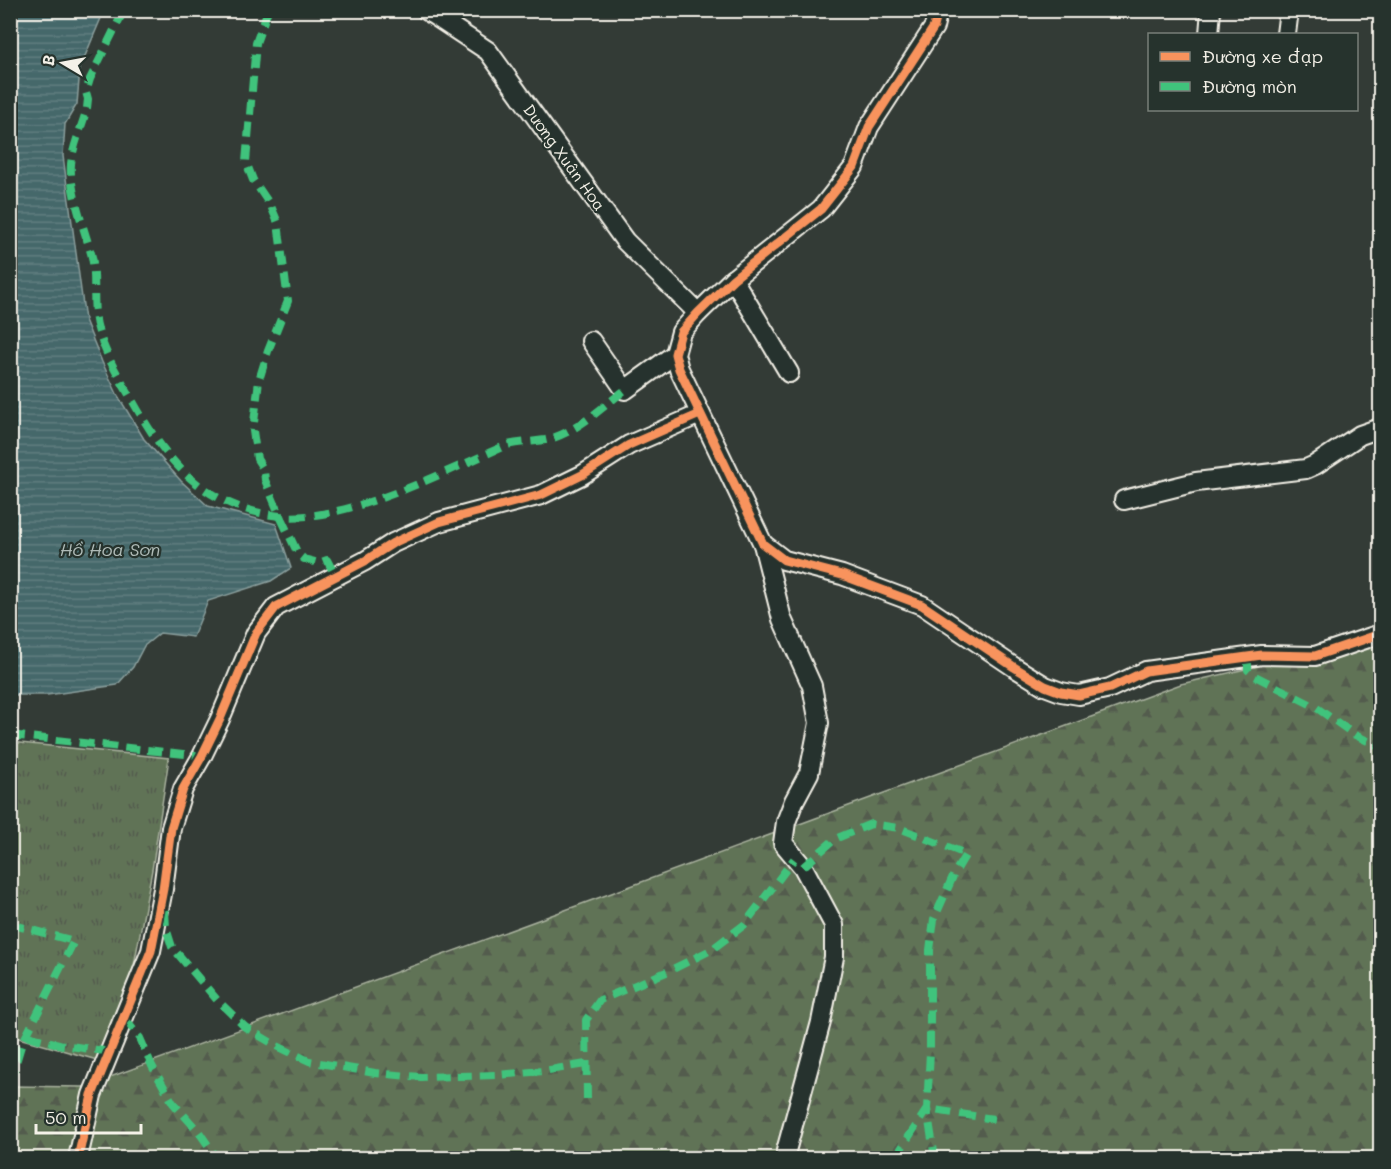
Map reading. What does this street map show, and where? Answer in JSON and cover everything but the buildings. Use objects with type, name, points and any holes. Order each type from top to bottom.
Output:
[{"type":"street","name":"Dương Xuân Hoa","points":[[426,10],[488,51],[625,241],[698,313]]},
{"type":"street","points":[[786,1151],[821,1022],[834,957],[834,925],[803,867],[783,843],[786,822],[808,773],[819,723],[812,686],[782,619],[764,544],[700,414],[679,369],[675,354],[681,332],[698,313],[733,279],[821,209],[854,167],[869,127],[934,27],[938,10]]},
{"type":"street","points":[[1209,33],[1211,10]]},
{"type":"street","points":[[1286,33],[1289,10]]},
{"type":"street","points":[[733,279],[789,373]]},
{"type":"street","points":[[591,341],[625,390],[675,354]]},
{"type":"street","points":[[78,1158],[92,1095],[151,951],[163,889],[171,828],[183,789],[220,719],[256,633],[276,607],[364,561],[393,543],[439,522],[541,495],[582,475],[629,446],[700,414]]},
{"type":"street","points":[[1124,500],[1196,482],[1306,469],[1360,435],[1380,428]]},
{"type":"street","points":[[764,544],[784,560],[842,575],[922,605],[1014,667],[1045,686],[1061,692],[1079,694],[1110,688],[1146,671],[1262,655],[1315,656],[1380,634]]},
{"type":"green space","points":[[1380,638],[1380,1158],[11,1158],[11,1086],[83,1087],[1181,684]]},
{"type":"green space","points":[[10,742],[169,758],[152,870],[124,1018],[101,1061],[11,1036]]},
{"type":"water","name":"Hồ Hoa Sơn","points":[[10,11],[104,11],[80,68],[77,104],[65,124],[63,156],[85,320],[118,396],[144,439],[181,481],[208,506],[276,524],[291,568],[271,581],[208,601],[193,637],[160,633],[144,646],[133,667],[117,685],[47,695],[11,695]]},
{"type":"marked path","points":[[124,10],[90,79],[86,92],[87,108],[72,157],[72,186],[92,257],[96,320],[108,356],[158,442],[173,461],[208,492],[229,503],[253,511],[280,516],[306,516],[335,512],[426,481],[507,445],[556,437],[577,426],[625,390]]},
{"type":"marked path","points":[[268,10],[256,43],[246,162],[253,180],[271,206],[278,223],[288,301],[259,380],[253,431],[257,459],[264,470],[265,480],[298,554],[304,559],[319,563],[327,560],[335,575]]},
{"type":"marked path","points":[[1248,657],[1248,670],[1255,676],[1314,706],[1355,735],[1380,747]]},
{"type":"marked path","points":[[10,735],[202,756]]},
{"type":"marked path","points":[[803,867],[835,839],[871,824],[899,828],[966,854],[954,874],[934,919],[930,950],[930,1052],[927,1109],[935,1158]]},
{"type":"marked path","points":[[587,1099],[586,1020],[600,1000],[671,970],[711,950],[744,925],[794,859]]},
{"type":"marked path","points":[[165,910],[166,928],[172,947],[218,1001],[245,1027],[309,1061],[375,1073],[421,1077],[498,1075],[586,1064]]},
{"type":"marked path","points":[[10,924],[74,941],[21,1046],[10,1082]]},
{"type":"marked path","points":[[124,1018],[140,1038],[152,1066],[173,1103],[199,1132],[217,1158]]},
{"type":"marked path","points":[[27,1036],[63,1045],[111,1052]]},
{"type":"marked path","points":[[895,1158],[927,1109],[994,1119]]},
{"type":"cycle path","points":[[938,10],[934,27],[869,127],[854,167],[821,209],[733,279],[681,332],[675,354],[679,369],[763,544],[784,560],[842,575],[922,605],[1045,686],[1079,695],[1110,688],[1146,671],[1262,655],[1315,656],[1380,634]]},
{"type":"cycle path","points":[[78,1158],[92,1095],[151,951],[163,889],[171,828],[183,789],[220,719],[256,633],[276,607],[365,561],[393,543],[439,522],[541,495],[582,475],[629,445],[700,414]]}]
